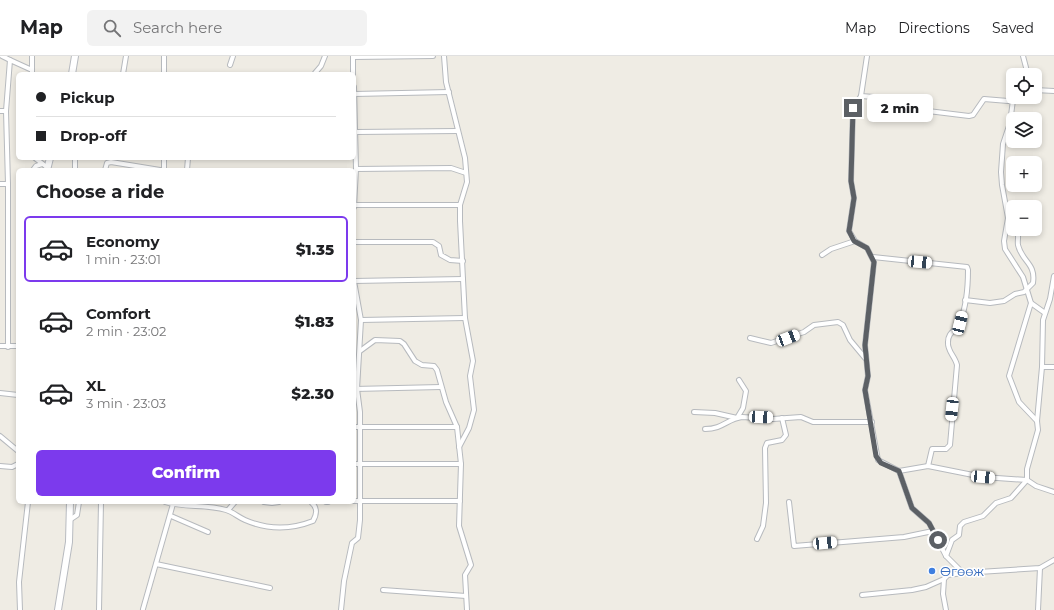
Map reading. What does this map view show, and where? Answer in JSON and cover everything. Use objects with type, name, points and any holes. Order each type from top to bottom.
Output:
[{"type":"main road","points":[[72,72],[75,56]]},
{"type":"main road","points":[[58,610],[70,520],[70,504]]},
{"type":"street","points":[[2,56],[32,72],[32,56]]},
{"type":"street","points":[[123,72],[126,56]]},
{"type":"street","points":[[164,56],[164,72]]},
{"type":"street","points":[[230,65],[233,56]]},
{"type":"street","points":[[316,72],[321,66],[325,56]]},
{"type":"street","points":[[353,72],[353,57],[432,56]]},
{"type":"street","points":[[444,56],[444,66],[457,131],[465,158],[466,173],[466,182],[460,205],[465,318],[473,361],[470,376],[474,410],[469,428],[459,447]]},
{"type":"street","points":[[866,56],[861,96],[853,108],[851,181],[854,198],[849,231],[854,241],[867,248],[873,258],[874,267],[865,358],[868,376],[865,390],[878,460],[899,471],[928,466],[983,477],[1027,480],[1036,486],[1054,492]]},
{"type":"street","points":[[1023,56],[1026,68]]},
{"type":"street","points":[[8,346],[8,184],[6,111],[10,60]]},
{"type":"street","points":[[1042,91],[1054,92]]},
{"type":"street","points":[[356,94],[449,92]]},
{"type":"street","points":[[861,96],[887,100],[920,110],[969,116],[973,115],[984,99],[1006,101]]},
{"type":"street","points":[[1006,207],[1001,172],[1003,144],[1010,123],[1013,104]]},
{"type":"street","points":[[0,111],[6,111]]},
{"type":"street","points":[[457,131],[356,132],[356,169],[451,168],[466,173]]},
{"type":"street","points":[[0,141],[6,141]]},
{"type":"street","points":[[37,160],[46,167]]},
{"type":"street","points":[[106,168],[107,163],[111,160],[143,168]]},
{"type":"street","points":[[34,168],[36,166],[46,167]]},
{"type":"street","points":[[0,184],[8,184]]},
{"type":"street","points":[[356,206],[460,205]]},
{"type":"street","points":[[1006,230],[1004,241],[1006,249],[1020,271],[1031,304],[1009,376],[1019,402],[1036,421]]},
{"type":"street","points":[[965,300],[990,302],[1004,301],[1015,294],[1024,292],[1033,283],[1032,268],[1021,253],[1018,244],[1019,236]]},
{"type":"street","points":[[822,255],[830,249],[854,241]]},
{"type":"street","points":[[356,242],[433,242],[439,246],[441,255],[445,258],[463,262]]},
{"type":"street","points":[[873,258],[967,267],[965,300],[960,323],[952,329],[948,341],[948,348],[956,359],[957,365],[950,445],[946,449],[932,449],[928,466]]},
{"type":"street","points":[[946,556],[952,540],[959,535],[960,526],[964,522],[983,516],[996,503],[1011,498],[1027,480],[1027,469],[1038,430],[1036,421],[1042,367],[1045,313],[1050,299],[1054,276]]},
{"type":"street","points":[[356,281],[463,279]]},
{"type":"street","points":[[341,610],[344,581],[352,544],[358,538],[360,501],[360,427],[356,389],[360,351],[361,320],[356,292]]},
{"type":"street","points":[[1031,304],[1045,313]]},
{"type":"street","points":[[361,320],[465,318]]},
{"type":"street","points":[[750,338],[771,343],[804,332],[814,325],[838,322],[843,325],[850,340],[865,358]]},
{"type":"street","points":[[360,351],[375,340],[400,341],[404,344],[415,361],[422,365],[434,366],[437,370],[441,387],[458,427],[461,464],[459,526],[471,565],[465,575],[467,610]]},
{"type":"street","points":[[0,346],[16,346]]},
{"type":"street","points":[[1042,367],[1054,367]]},
{"type":"street","points":[[705,429],[720,427],[737,418],[743,408],[746,391],[739,380]]},
{"type":"street","points":[[356,389],[441,387]]},
{"type":"street","points":[[0,393],[16,395]]},
{"type":"street","points":[[694,412],[715,413],[737,418],[801,417],[813,422],[872,422]]},
{"type":"street","points":[[757,539],[763,526],[766,503],[765,448],[767,443],[782,440],[786,435],[782,418]]},
{"type":"street","points":[[356,427],[458,427]]},
{"type":"street","points":[[0,436],[16,449]]},
{"type":"street","points":[[356,464],[461,464]]},
{"type":"street","points":[[12,467],[16,465]]},
{"type":"street","points":[[0,466],[16,468]]},
{"type":"street","points":[[899,471],[912,508],[929,523],[946,556],[963,573]]},
{"type":"street","points":[[356,501],[460,501]]},
{"type":"street","points":[[789,502],[794,546],[904,537],[933,531]]},
{"type":"street","points":[[20,610],[19,582],[28,504]]},
{"type":"street","points":[[70,520],[77,514],[79,504]]},
{"type":"street","points":[[99,610],[101,504]]},
{"type":"street","points":[[143,609],[171,516],[177,504],[228,510],[244,520],[264,527],[291,528],[313,521],[316,515],[316,509],[312,504]]},
{"type":"street","points":[[228,510],[233,504]]},
{"type":"street","points":[[171,516],[208,532]]},
{"type":"street","points":[[862,595],[926,587],[944,579],[948,575],[1040,568],[1054,560]]},
{"type":"street","points":[[156,564],[270,588]]},
{"type":"street","points":[[1038,610],[1040,568]]},
{"type":"street","points":[[944,579],[943,594],[946,610]]},
{"type":"street","points":[[383,590],[466,596]]},
{"type":"place","name":"Өгөөж","points":[[932,571]]},
{"type":"route","points":[[853,108],[851,181],[854,198],[849,231],[854,241],[867,248],[871,253],[874,262],[865,345],[865,358],[868,376],[865,394],[872,422],[876,456],[884,465],[892,466],[899,471],[912,508],[929,523],[938,540]]}]
